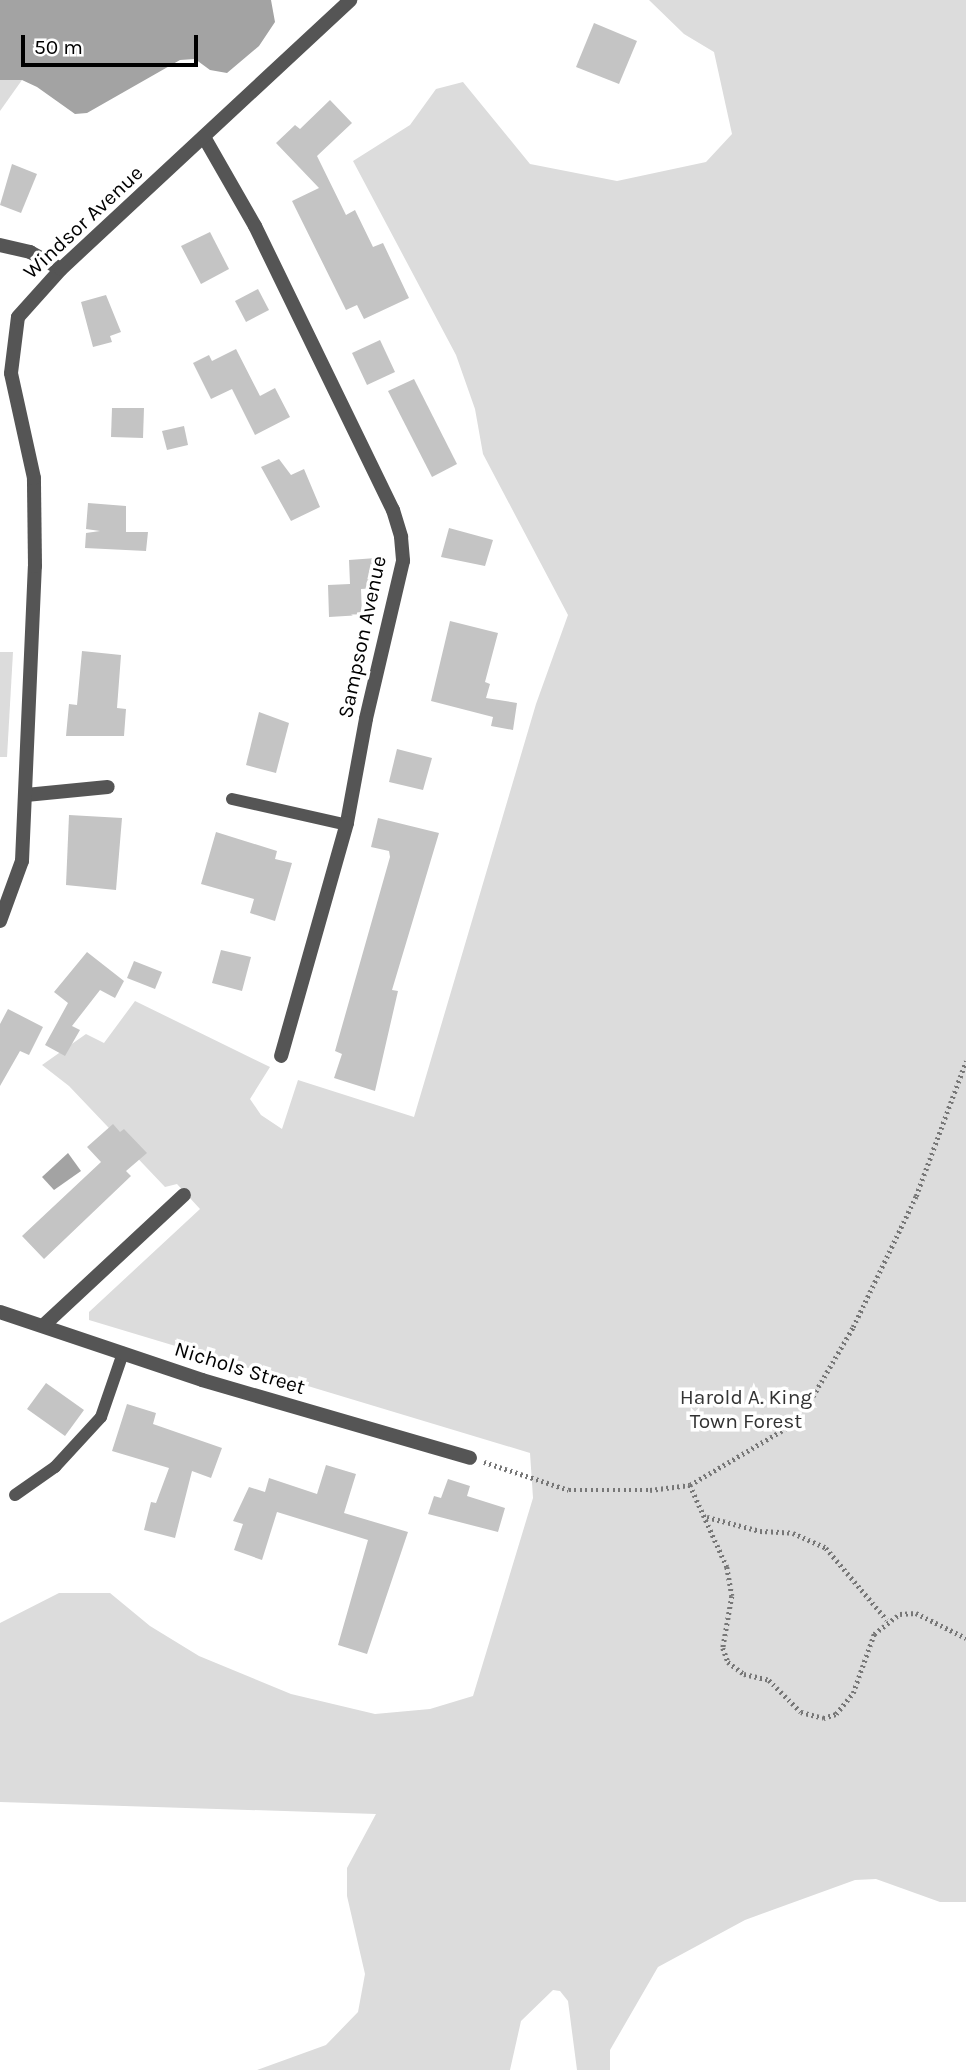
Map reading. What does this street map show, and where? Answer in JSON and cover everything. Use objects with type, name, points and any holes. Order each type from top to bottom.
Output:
[{"type":"street","name":"Windsor Avenue","points":[[0,921],[22,861],[35,498],[10,355],[18,317],[61,269],[350,0]]},
{"type":"street","name":"Sampson Avenue","points":[[204,137],[255,226],[393,510],[401,537],[398,589],[366,719],[346,825],[281,1056]]},
{"type":"street","points":[[0,245],[30,252],[61,269]]},
{"type":"street","points":[[26,794],[108,787]]},
{"type":"street","points":[[44,1325],[184,1195]]},
{"type":"street","name":"Nichols Street","points":[[0,1312],[123,1353],[470,1458]]},
{"type":"lane","points":[[232,799],[346,825]]},
{"type":"lane","points":[[15,1495],[55,1467],[101,1417],[123,1353]]},
{"type":"path","points":[[470,1458],[569,1490],[610,1492],[690,1485],[788,1427],[810,1401],[853,1327],[916,1196],[966,1061]]},
{"type":"path","points":[[690,1485],[707,1517],[727,1567],[732,1596],[723,1648],[728,1662],[744,1674],[769,1680],[801,1712],[823,1718],[836,1714],[853,1693],[874,1634],[887,1620],[916,1613],[966,1638]]},
{"type":"path","points":[[707,1517],[760,1531],[793,1533],[826,1548],[887,1620]]},
{"type":"green space","name":"Harold A. King Town Forest","points":[[649,0],[966,0],[966,1902],[940,1902],[876,1879],[855,1880],[745,1920],[658,1967],[610,2050],[610,2070],[577,2070],[568,2001],[560,1991],[553,1990],[521,2021],[510,2070],[257,2070],[326,2045],[358,2012],[365,1974],[347,1896],[347,1868],[376,1814],[0,1802],[0,1623],[59,1593],[110,1593],[150,1626],[199,1656],[291,1694],[375,1714],[430,1709],[473,1696],[533,1498],[530,1453],[89,1320],[89,1312],[200,1209],[177,1184],[165,1187],[69,1086],[42,1065],[86,1034],[104,1043],[135,1001],[270,1067],[250,1099],[261,1115],[282,1129],[298,1080],[414,1117],[536,704],[568,615],[483,454],[475,409],[456,355],[353,161],[410,125],[436,89],[463,82],[530,164],[617,181],[706,162],[732,134],[714,52],[684,34]]},
{"type":"green space","points":[[0,80],[22,80],[0,111]]},
{"type":"green space","points":[[0,652],[13,652],[7,757],[0,757]]},
{"type":"shaded area","points":[[0,0],[271,0],[275,22],[259,46],[227,73],[210,70],[195,59],[180,60],[87,113],[75,114],[37,87],[22,80],[0,80]]},
{"type":"shaded area","points":[[68,1153],[81,1171],[54,1190],[42,1177]]},
{"type":"building","points":[[594,23],[637,41],[619,84],[576,67]]},
{"type":"building","points":[[330,100],[352,123],[317,156],[346,215],[355,210],[373,247],[383,243],[409,298],[364,319],[357,305],[346,310],[292,201],[319,188],[276,143],[295,125],[300,129]]},
{"type":"building","points":[[12,164],[37,174],[21,213],[0,205]]},
{"type":"building","points":[[210,232],[229,269],[201,284],[181,246]]},
{"type":"building","points":[[258,289],[269,310],[246,322],[235,301]]},
{"type":"building","points":[[106,295],[121,332],[110,336],[112,342],[93,347],[81,302]]},
{"type":"building","points":[[380,340],[395,372],[367,385],[352,353]]},
{"type":"building","points":[[236,349],[260,396],[275,388],[290,417],[255,435],[232,389],[211,399],[193,363],[209,355],[212,361]]},
{"type":"building","points":[[414,379],[457,464],[432,477],[388,391]]},
{"type":"building","points":[[112,408],[144,408],[143,438],[111,437]]},
{"type":"building","points":[[184,426],[188,445],[167,450],[162,431]]},
{"type":"building","points":[[279,459],[291,475],[304,469],[320,507],[291,521],[261,467]]},
{"type":"building","points":[[88,503],[126,506],[126,532],[148,532],[146,551],[85,548],[86,533],[100,531],[86,529]]},
{"type":"building","points":[[449,528],[493,540],[485,566],[441,557]]},
{"type":"building","points":[[376,558],[378,588],[361,589],[362,615],[329,617],[328,585],[350,584],[349,560]]},
{"type":"building","points":[[450,621],[498,633],[485,682],[490,684],[486,698],[517,703],[513,730],[491,726],[493,717],[431,701]]},
{"type":"building","points":[[82,651],[121,655],[117,708],[126,709],[124,736],[66,736],[69,704],[77,705]]},
{"type":"building","points":[[259,712],[289,723],[276,773],[246,765]]},
{"type":"building","points":[[397,749],[432,758],[423,790],[389,782]]},
{"type":"building","points":[[69,815],[122,818],[116,890],[66,885]]},
{"type":"building","points":[[378,818],[439,833],[392,990],[398,991],[375,1091],[334,1078],[342,1054],[335,1051],[390,857],[389,851],[371,847]]},
{"type":"building","points":[[216,832],[277,851],[275,859],[292,863],[275,921],[250,913],[254,899],[201,884]]},
{"type":"building","points":[[221,950],[251,957],[242,991],[212,983]]},
{"type":"building","points":[[87,952],[124,981],[115,998],[100,990],[72,1026],[80,1030],[65,1056],[45,1045],[68,1003],[54,992]]},
{"type":"building","points":[[134,961],[162,972],[155,989],[127,978]]},
{"type":"building","points":[[8,1009],[43,1027],[29,1055],[20,1051],[0,1086],[0,1024]]},
{"type":"building","points":[[113,1124],[120,1132],[124,1129],[147,1153],[126,1171],[131,1176],[44,1259],[22,1236],[101,1162],[87,1147]]},
{"type":"building","points":[[46,1383],[84,1410],[65,1436],[27,1409]]},
{"type":"building","points":[[127,1404],[156,1413],[153,1424],[222,1448],[211,1478],[192,1471],[175,1538],[144,1530],[151,1502],[156,1503],[169,1468],[112,1451]]},
{"type":"building","points":[[326,1465],[356,1474],[344,1513],[408,1532],[367,1654],[338,1645],[368,1540],[277,1512],[262,1560],[234,1550],[243,1524],[233,1521],[249,1487],[265,1492],[269,1478],[317,1494]]},
{"type":"building","points":[[448,1479],[470,1486],[467,1496],[505,1508],[498,1532],[428,1514],[434,1496],[441,1498]]}]
